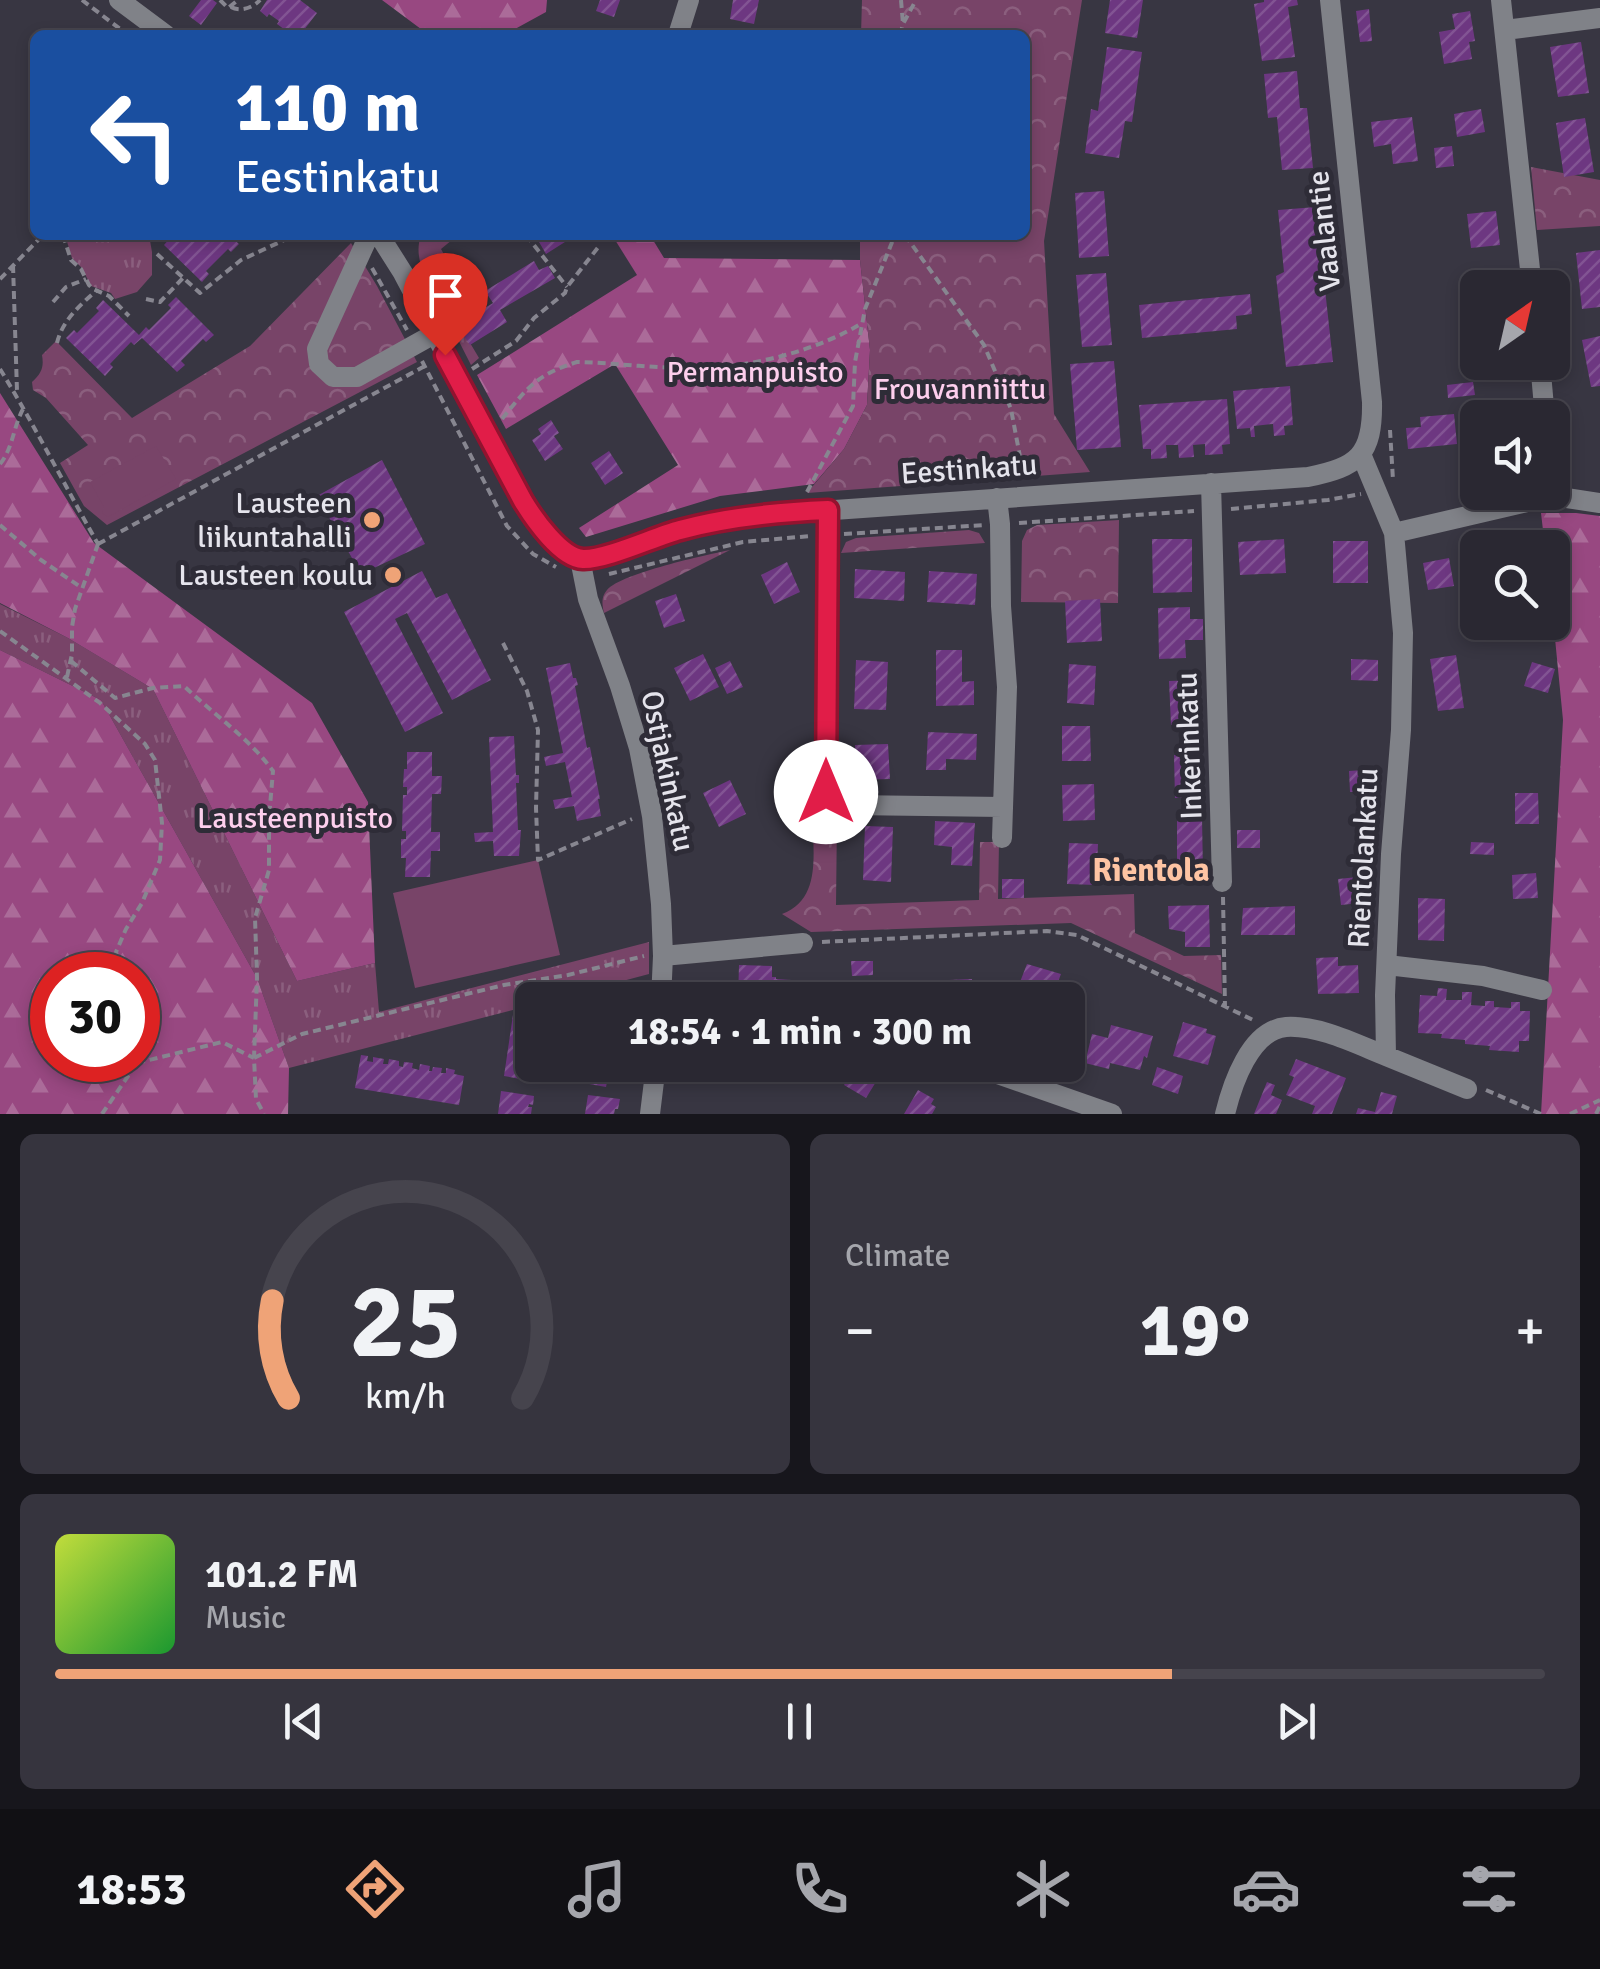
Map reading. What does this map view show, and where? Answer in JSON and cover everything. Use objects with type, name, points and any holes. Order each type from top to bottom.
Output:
[{"type":"street","points":[[119,0],[159,30]]},
{"type":"street","points":[[680,30],[689,0]]},
{"type":"street","name":"Vaalantie","points":[[1330,0],[1372,402],[1372,429],[1361,454]]},
{"type":"street","points":[[1502,0],[1530,270]]},
{"type":"street","points":[[1505,30],[1600,18]]},
{"type":"street","points":[[382,240],[523,501],[537,523],[582,568]]},
{"type":"street","points":[[366,243],[317,349],[320,364],[333,377],[357,377],[434,334]]},
{"type":"street","name":"Eestinkatu","points":[[582,568],[596,557],[676,531],[787,512],[1321,474],[1344,468],[1361,454]]},
{"type":"street","name":"Rientolankatu","points":[[1361,454],[1394,533],[1403,632],[1386,1056]]},
{"type":"street","name":"Inkerinkatu","points":[[1211,483],[1222,882]]},
{"type":"street","points":[[1570,496],[1600,503]]},
{"type":"street","points":[[997,498],[1007,687],[1002,838]]},
{"type":"street","points":[[828,510],[826,792],[830,799],[849,805],[1003,807]]},
{"type":"street","points":[[1394,533],[1483,510]]},
{"type":"street","name":"Ostjakinkatu","points":[[582,568],[588,600],[638,748],[652,816],[662,982]]},
{"type":"street","points":[[663,956],[802,943]]},
{"type":"street","points":[[1387,964],[1483,976],[1542,990]]},
{"type":"street","points":[[1225,1114],[1244,1061],[1263,1038],[1286,1027],[1313,1030],[1467,1089]]},
{"type":"street","points":[[650,1114],[654,1082]]},
{"type":"street","points":[[1021,1082],[1112,1114]]},
{"type":"path","points":[[82,0],[121,30]]},
{"type":"path","points":[[220,0],[225,6],[240,10],[260,0]]},
{"type":"path","points":[[231,8],[238,0]]},
{"type":"path","points":[[901,0],[901,30]]},
{"type":"path","points":[[902,24],[916,0]]},
{"type":"path","points":[[0,279],[38,240]]},
{"type":"path","points":[[65,240],[71,260],[86,279],[129,316]]},
{"type":"path","points":[[157,254],[200,293],[241,260],[284,240]]},
{"type":"path","points":[[530,240],[566,287]]},
{"type":"path","points":[[806,494],[853,406],[855,362],[865,308],[892,240]]},
{"type":"path","points":[[909,240],[984,345],[1011,409],[1024,478]]},
{"type":"path","points":[[366,243],[507,526],[520,543],[545,562],[628,571],[743,542],[1200,510]]},
{"type":"path","points":[[470,370],[516,341],[534,318],[565,292],[600,245]]},
{"type":"path","points":[[434,302],[461,278],[459,260]]},
{"type":"path","points":[[14,265],[17,396]]},
{"type":"path","points":[[146,299],[160,302],[183,278]]},
{"type":"path","points":[[53,302],[66,287],[86,279]]},
{"type":"path","points":[[57,342],[67,320],[96,290]]},
{"type":"path","points":[[498,425],[529,386],[556,369],[577,362],[718,368],[810,347],[841,336],[862,323]]},
{"type":"path","points":[[67,677],[72,627],[98,544],[424,366]]},
{"type":"path","points":[[0,369],[98,544]]},
{"type":"path","points":[[0,464],[9,453],[24,407]]},
{"type":"path","points":[[1226,510],[1364,494]]},
{"type":"path","points":[[0,525],[82,588]]},
{"type":"path","points":[[0,631],[100,703],[144,744],[154,760],[162,824],[160,860],[116,952]]},
{"type":"path","points":[[503,643],[527,691],[538,730],[538,860],[632,818],[652,816]]},
{"type":"path","points":[[70,662],[115,698],[153,688],[184,686],[258,750],[273,771],[268,870],[255,918],[254,1058],[256,1099],[264,1114]]},
{"type":"path","points":[[1222,882],[1225,1008]]},
{"type":"path","points":[[802,943],[1047,930],[1078,936],[1274,1030]]},
{"type":"path","points":[[254,1058],[302,1034],[384,1012],[646,956],[663,956]]},
{"type":"path","points":[[160,1057],[222,1042],[254,1058]]},
{"type":"path","points":[[102,1114],[124,1082]]},
{"type":"path","points":[[1467,1089],[1493,1092],[1541,1114]]},
{"type":"path","points":[[1570,1114],[1600,1103]]},
{"type":"path","points":[[1596,1114],[1600,1103]]},
{"type":"green space","points":[[382,0],[547,0],[546,12],[512,30],[422,30]]},
{"type":"green space","name":"Frouvanniittu","points":[[862,0],[1082,0],[1044,241],[1054,414],[1090,472],[807,493],[844,449],[867,405],[870,350],[860,240],[1030,240],[1030,30],[861,30]]},
{"type":"green space","points":[[1531,167],[1600,180],[1600,226],[1537,230]]},
{"type":"green space","points":[[67,240],[150,240],[152,275],[137,292],[115,299],[111,293],[91,286],[72,258]]},
{"type":"green space","points":[[420,240],[452,240],[441,249],[458,280],[437,298],[420,260]]},
{"type":"green space","name":"Permanpuisto","points":[[615,240],[653,240],[664,258],[860,260],[870,350],[867,405],[844,449],[814,484],[720,496],[586,537],[579,528],[678,465],[615,364],[506,429],[477,375],[637,275]]},
{"type":"green space","points":[[351,243],[417,362],[107,525],[84,506],[60,463],[88,445],[46,398],[33,390],[42,355],[56,341],[132,418],[250,346]]},
{"type":"green space","points":[[472,270],[487,291],[454,316],[479,358],[471,365],[438,300]]},
{"type":"green space","name":"Lausteenpuisto","points":[[0,393],[94,543],[312,703],[368,802],[375,963],[297,981],[153,689],[0,603]]},
{"type":"green space","points":[[156,446],[176,479],[108,517],[102,513],[104,507],[90,482]]},
{"type":"green space","points":[[1541,513],[1600,516],[1600,1114],[1541,1114],[1563,720],[1555,640],[1570,640],[1570,530],[1543,530]]},
{"type":"green space","points":[[1119,520],[1118,603],[1021,602],[1022,541],[1027,530],[1037,525]]},
{"type":"green space","points":[[969,530],[979,533],[985,543],[841,553],[846,542],[856,538]]},
{"type":"green space","points":[[730,550],[604,613],[602,604],[607,590],[629,577]]},
{"type":"green space","points":[[0,604],[68,638],[153,689],[297,981],[375,963],[379,1012],[649,942],[649,974],[619,982],[515,982],[515,1009],[289,1068],[257,978],[101,700],[0,650]]},
{"type":"green space","name":"Lausteenpuisto","points":[[0,650],[101,700],[257,978],[289,1068],[288,1114],[0,1114]]},
{"type":"green space","points":[[813,816],[837,816],[836,905],[979,900],[980,842],[999,842],[998,899],[1134,894],[1135,933],[1184,956],[1221,955],[1222,994],[1071,923],[811,932],[782,914],[795,907],[810,885]]},
{"type":"green space","points":[[538,860],[560,955],[415,988],[393,893]]},
{"type":"building","points":[[201,0],[217,3],[201,25],[189,16]]},
{"type":"building","points":[[267,0],[300,0],[317,13],[304,30],[285,30],[277,24],[279,21],[260,11]]},
{"type":"building","points":[[600,0],[620,0],[614,17],[596,11]]},
{"type":"building","points":[[733,0],[759,0],[754,24],[730,19]]},
{"type":"building","points":[[1110,0],[1143,0],[1137,38],[1105,33]]},
{"type":"building","points":[[1264,0],[1297,0],[1298,5],[1288,7],[1295,57],[1262,61],[1254,4]]},
{"type":"building","points":[[1369,9],[1372,41],[1360,42],[1356,11]]},
{"type":"building","points":[[1470,11],[1475,41],[1469,42],[1472,59],[1444,64],[1439,32],[1455,29],[1452,14]]},
{"type":"building","points":[[1581,42],[1589,93],[1558,97],[1550,47]]},
{"type":"building","points":[[1107,47],[1142,52],[1132,122],[1125,121],[1119,158],[1085,153],[1091,109],[1098,111]]},
{"type":"building","points":[[1297,71],[1300,108],[1307,108],[1313,168],[1282,170],[1277,117],[1268,118],[1264,74]]},
{"type":"building","points":[[1481,109],[1485,132],[1457,137],[1454,114]]},
{"type":"building","points":[[1412,117],[1418,161],[1393,164],[1391,144],[1374,147],[1371,122]]},
{"type":"building","points":[[1585,118],[1594,172],[1564,177],[1556,123]]},
{"type":"building","points":[[1452,146],[1454,166],[1436,168],[1434,148]]},
{"type":"building","points":[[1104,191],[1109,256],[1079,258],[1075,193]]},
{"type":"building","points":[[1316,207],[1333,362],[1286,367],[1276,276],[1284,272],[1278,210]]},
{"type":"building","points":[[1496,211],[1500,245],[1471,248],[1467,214]]},
{"type":"building","points":[[168,240],[235,240],[239,244],[231,252],[228,249],[206,271],[209,274],[202,282],[164,245]]},
{"type":"building","points":[[538,240],[568,240],[546,254]]},
{"type":"building","points":[[1600,250],[1600,307],[1582,309],[1576,253]]},
{"type":"building","points":[[534,261],[539,270],[548,266],[555,278],[500,310],[507,322],[470,345],[457,325],[493,303],[485,291]]},
{"type":"building","points":[[1106,273],[1112,345],[1082,347],[1076,275]]},
{"type":"building","points":[[1250,294],[1252,314],[1236,316],[1237,329],[1142,338],[1139,305]]},
{"type":"building","points":[[176,297],[214,335],[206,342],[203,339],[181,361],[185,365],[177,372],[142,338],[134,345],[131,342],[110,364],[113,367],[105,376],[66,338],[74,330],[77,333],[99,311],[96,308],[103,300],[139,335],[171,308],[168,305]]},
{"type":"building","points":[[1600,336],[1600,386],[1591,387],[1582,340]]},
{"type":"building","points":[[1114,361],[1121,447],[1077,450],[1070,364]]},
{"type":"building","points":[[1473,382],[1475,395],[1448,398],[1447,385]]},
{"type":"building","points":[[1290,386],[1293,425],[1284,426],[1285,435],[1274,436],[1273,424],[1254,426],[1255,437],[1251,437],[1250,428],[1237,429],[1233,391]]},
{"type":"building","points":[[1227,399],[1230,444],[1222,445],[1223,454],[1205,455],[1205,444],[1193,445],[1194,457],[1179,458],[1178,445],[1166,445],[1167,458],[1151,459],[1151,449],[1143,449],[1139,405]]},
{"type":"building","points":[[1454,414],[1457,444],[1408,449],[1406,428],[1421,427],[1420,417]]},
{"type":"building","points":[[551,420],[559,433],[554,436],[563,449],[545,461],[532,440],[541,434],[538,429]]},
{"type":"building","points":[[609,451],[623,473],[605,485],[591,463]]},
{"type":"building","name":"Lausteen liikuntahalli","points":[[382,460],[425,544],[361,574],[317,496]]},
{"type":"building","points":[[1152,539],[1192,539],[1192,592],[1153,593]]},
{"type":"building","points":[[1284,539],[1286,573],[1240,575],[1238,542]]},
{"type":"building","points":[[1333,541],[1368,541],[1368,583],[1333,583]]},
{"type":"building","points":[[1449,558],[1454,586],[1428,590],[1423,563]]},
{"type":"building","points":[[787,562],[800,592],[774,604],[761,575]]},
{"type":"building","points":[[855,569],[905,572],[904,601],[854,598]]},
{"type":"building","points":[[422,571],[436,598],[447,593],[491,680],[452,700],[407,613],[395,619],[443,713],[405,732],[344,612]]},
{"type":"building","points":[[929,571],[977,574],[975,605],[927,602]]},
{"type":"building","points":[[676,594],[685,621],[664,628],[655,601]]},
{"type":"building","points":[[1100,599],[1102,641],[1067,643],[1065,601]]},
{"type":"building","points":[[1190,607],[1190,619],[1203,619],[1203,640],[1185,640],[1186,658],[1159,659],[1158,608]]},
{"type":"building","points":[[936,650],[962,650],[962,682],[974,681],[974,705],[936,706]]},
{"type":"building","points":[[703,654],[719,687],[690,701],[674,668]]},
{"type":"building","points":[[1456,655],[1464,708],[1438,711],[1430,659]]},
{"type":"building","points":[[1351,659],[1378,660],[1378,681],[1351,680]]},
{"type":"building","points":[[856,660],[888,662],[886,710],[854,709]]},
{"type":"building","points":[[730,661],[743,687],[727,694],[715,668]]},
{"type":"building","points":[[1532,662],[1555,669],[1548,693],[1524,686]]},
{"type":"building","points":[[570,663],[578,685],[575,686],[601,816],[577,821],[574,806],[555,809],[553,800],[572,797],[565,762],[546,766],[544,757],[563,753],[546,668]]},
{"type":"building","points":[[1069,664],[1096,666],[1094,705],[1067,703]]},
{"type":"building","points":[[1200,680],[1202,723],[1171,725],[1169,681]]},
{"type":"building","points":[[1062,726],[1090,726],[1091,761],[1062,761]]},
{"type":"building","points":[[928,732],[977,734],[976,760],[946,759],[946,770],[926,770]]},
{"type":"building","points":[[514,736],[519,775],[519,856],[494,856],[493,841],[475,842],[474,833],[493,832],[489,737]]},
{"type":"building","points":[[888,744],[890,779],[856,780],[855,745]]},
{"type":"building","points":[[407,752],[432,752],[432,776],[442,776],[441,794],[432,794],[431,832],[440,832],[440,851],[431,851],[430,877],[405,877],[406,858],[401,858],[401,839],[406,839],[406,831],[402,831]]},
{"type":"building","points":[[1174,755],[1202,755],[1204,797],[1175,798]]},
{"type":"building","points":[[1377,769],[1378,791],[1350,792],[1349,771]]},
{"type":"building","points":[[730,780],[746,814],[719,827],[703,793]]},
{"type":"building","points":[[1094,784],[1095,820],[1063,821],[1062,785]]},
{"type":"building","points":[[1515,793],[1538,793],[1539,824],[1515,824]]},
{"type":"building","points":[[1177,817],[1202,817],[1203,873],[1177,873]]},
{"type":"building","points":[[935,821],[975,823],[972,866],[951,865],[952,847],[934,845]]},
{"type":"building","points":[[865,826],[893,827],[891,882],[863,880]]},
{"type":"building","points":[[1237,830],[1260,830],[1260,848],[1237,848]]},
{"type":"building","points":[[1471,842],[1494,843],[1494,855],[1470,854]]},
{"type":"building","points":[[1069,843],[1098,844],[1096,885],[1067,884]]},
{"type":"building","points":[[1536,873],[1538,898],[1513,899],[1512,875]]},
{"type":"building","points":[[1368,876],[1371,902],[1341,905],[1338,879]]},
{"type":"building","points":[[1002,879],[1024,879],[1024,898],[1002,898]]},
{"type":"building","points":[[1418,898],[1445,899],[1444,941],[1418,940]]},
{"type":"building","points":[[1209,905],[1210,947],[1185,947],[1185,932],[1169,929],[1168,906]]},
{"type":"building","points":[[1295,906],[1295,935],[1241,935],[1243,908]]},
{"type":"building","points":[[1338,957],[1338,966],[1358,965],[1359,993],[1318,994],[1316,958]]},
{"type":"building","points":[[851,961],[873,961],[873,975],[852,976]]},
{"type":"building","points":[[1027,964],[1061,974],[1058,982],[1020,982]]},
{"type":"building","points":[[739,965],[772,966],[772,977],[791,980],[791,982],[739,982]]},
{"type":"building","points":[[1438,988],[1447,989],[1446,1000],[1462,1000],[1462,992],[1472,992],[1471,1005],[1485,1006],[1485,1001],[1494,1001],[1494,1007],[1511,1008],[1511,1002],[1520,1002],[1520,1011],[1530,1011],[1529,1041],[1519,1041],[1519,1052],[1489,1050],[1490,1046],[1441,1038],[1442,1034],[1418,1033],[1420,995],[1437,996]]},
{"type":"building","points":[[514,1008],[515,1078],[504,1076]]},
{"type":"building","points":[[1183,1022],[1216,1036],[1208,1065],[1173,1056]]},
{"type":"building","points":[[1111,1025],[1153,1036],[1140,1070],[1110,1063],[1109,1069],[1085,1063],[1092,1034],[1108,1038]]},
{"type":"building","points":[[361,1055],[368,1056],[367,1061],[373,1062],[373,1057],[384,1059],[383,1064],[388,1064],[389,1059],[399,1061],[403,1067],[404,1062],[413,1063],[412,1068],[419,1070],[420,1064],[430,1066],[429,1071],[433,1067],[442,1068],[441,1073],[446,1073],[446,1068],[455,1070],[454,1074],[464,1076],[459,1105],[355,1088]]},
{"type":"building","points":[[1296,1059],[1346,1078],[1332,1114],[1312,1114],[1315,1106],[1286,1095]]},
{"type":"building","points":[[1157,1067],[1183,1076],[1178,1094],[1152,1085]]},
{"type":"building","points":[[578,1082],[607,1082],[606,1087]]},
{"type":"building","points":[[846,1082],[876,1082],[866,1098],[844,1085]]},
{"type":"building","points":[[1267,1082],[1275,1085],[1271,1095],[1282,1100],[1276,1114],[1254,1114]]},
{"type":"building","points":[[918,1090],[934,1099],[931,1104],[936,1107],[932,1114],[904,1114]]},
{"type":"building","points":[[501,1091],[534,1096],[533,1105],[528,1107],[532,1107],[531,1114],[498,1114]]},
{"type":"building","points":[[1381,1092],[1397,1096],[1392,1114],[1356,1114],[1358,1108],[1375,1112]]},
{"type":"building","points":[[588,1095],[620,1099],[618,1109],[614,1114],[585,1114]]},
{"type":"place","name":"Lausteen liikuntahalli","points":[[372,520]]},
{"type":"place","name":"Lausteen koulu","points":[[393,575]]},
{"type":"district","name":"Rientola","points":[[1151,870]]},
{"type":"route","points":[[445,355],[537,523],[580,559],[734,518],[828,510],[826,792]]}]
